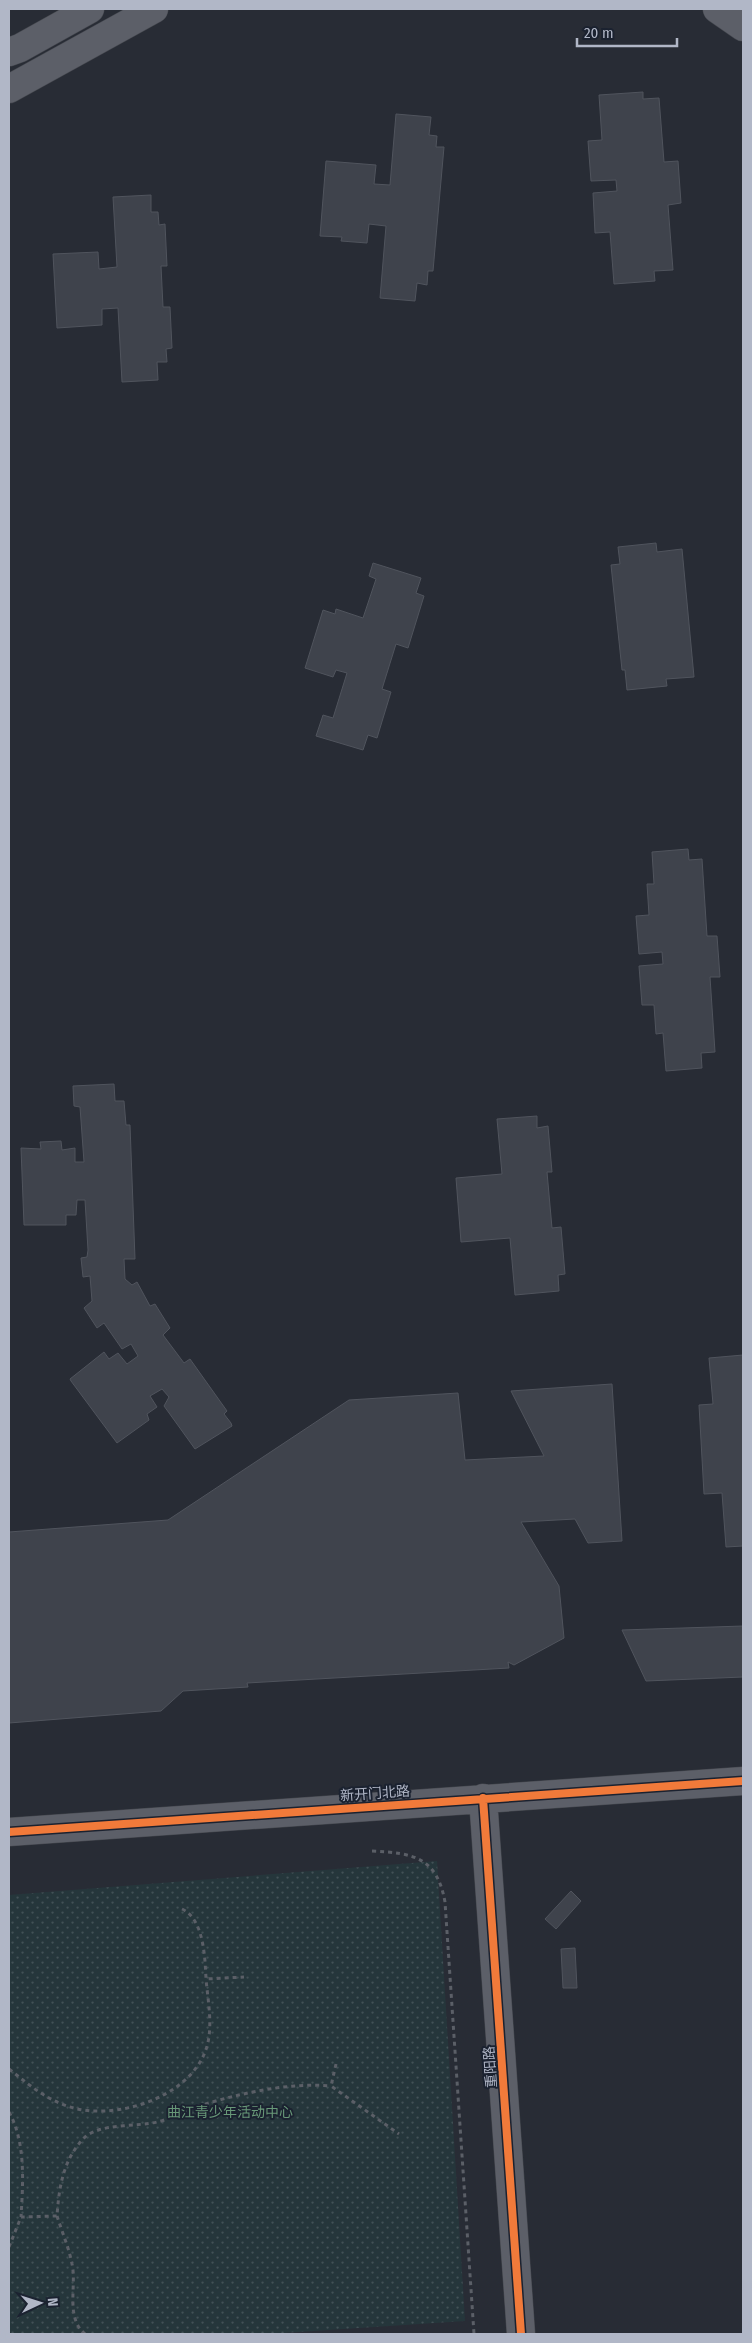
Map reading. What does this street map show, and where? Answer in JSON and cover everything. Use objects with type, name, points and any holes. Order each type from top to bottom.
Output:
[{"type":"street","points":[[9,52],[20,48],[90,9]]},
{"type":"street","points":[[9,89],[154,9]]},
{"type":"street","points":[[717,9],[743,27]]},
{"type":"street","name":"新开门北路","points":[[9,1832],[743,1781]]},
{"type":"street","name":"重阳路","points":[[483,1798],[521,2334]]},
{"type":"path","points":[[372,1851],[394,1852],[412,1857],[432,1867],[442,1887],[445,1902],[474,2334]]},
{"type":"path","points":[[9,2069],[39,2093],[52,2100],[87,2111],[109,2111],[137,2106],[164,2094],[185,2080],[198,2065],[205,2052],[209,2038],[209,2024],[202,1944],[196,1925],[188,1912],[182,1909]]},
{"type":"path","points":[[206,1979],[244,1977]]},
{"type":"path","points":[[331,2086],[336,2064]]},
{"type":"path","points":[[85,2334],[77,2325],[74,2313],[72,2265],[57,2216],[63,2172],[72,2152],[85,2137],[100,2130],[158,2122],[187,2110],[252,2094],[300,2086],[331,2086],[400,2134]]},
{"type":"path","points":[[9,2112],[17,2133],[23,2176],[20,2217],[9,2247]]},
{"type":"path","points":[[20,2217],[57,2216]]},
{"type":"green space","name":"曲江青少年活动中心","points":[[437,1861],[465,2321],[268,2334],[9,2334],[9,1895]]},
{"type":"building","points":[[643,92],[643,99],[659,98],[664,162],[678,161],[681,203],[668,205],[673,270],[654,271],[655,281],[614,284],[610,232],[595,233],[593,193],[617,191],[616,180],[591,181],[588,141],[602,140],[599,95]]},
{"type":"building","points":[[396,114],[431,117],[429,135],[437,136],[436,147],[444,147],[433,271],[428,271],[427,285],[417,283],[415,301],[380,298],[386,226],[369,224],[367,243],[341,241],[342,237],[320,236],[326,161],[376,165],[374,184],[390,185]]},
{"type":"building","points":[[151,195],[151,212],[158,212],[159,225],[165,224],[167,266],[161,266],[163,307],[170,307],[172,348],[166,349],[167,362],[157,362],[158,380],[122,382],[118,308],[102,309],[102,325],[57,328],[53,254],[98,252],[99,269],[117,267],[113,197]]},
{"type":"building","points":[[656,543],[657,552],[682,549],[694,677],[666,679],[667,686],[627,690],[625,670],[622,670],[611,565],[620,564],[618,547]]},
{"type":"building","points":[[373,563],[421,578],[416,593],[424,596],[408,648],[396,644],[382,689],[391,692],[377,738],[368,735],[363,750],[316,736],[323,715],[333,718],[347,673],[336,670],[333,677],[305,668],[323,610],[335,614],[336,609],[363,618],[376,579],[369,576]]},
{"type":"building","points":[[688,849],[689,860],[702,859],[707,936],[717,936],[720,977],[710,977],[715,1052],[701,1053],[702,1068],[666,1071],[663,1033],[656,1034],[654,1005],[642,1005],[639,966],[663,964],[662,952],[639,954],[636,916],[649,915],[647,884],[654,884],[652,852]]},
{"type":"building","points":[[114,1084],[115,1101],[124,1101],[126,1125],[130,1125],[135,1259],[124,1259],[125,1279],[132,1285],[137,1282],[150,1306],[155,1304],[170,1328],[163,1335],[184,1363],[190,1359],[227,1411],[224,1414],[232,1426],[195,1449],[164,1406],[169,1397],[162,1389],[150,1396],[157,1407],[147,1414],[149,1420],[117,1443],[70,1379],[104,1352],[109,1359],[118,1353],[127,1364],[138,1356],[131,1344],[122,1349],[104,1323],[97,1328],[84,1308],[92,1301],[90,1276],[83,1277],[81,1258],[87,1257],[88,1250],[85,1200],[77,1200],[76,1215],[66,1215],[66,1225],[24,1225],[21,1148],[41,1149],[40,1142],[61,1141],[62,1150],[75,1148],[75,1162],[84,1162],[80,1107],[74,1106],[73,1086]]},
{"type":"building","points":[[537,1116],[537,1128],[548,1126],[552,1172],[547,1172],[552,1228],[561,1227],[565,1274],[558,1275],[559,1291],[515,1295],[510,1238],[461,1242],[456,1178],[502,1174],[497,1119]]},
{"type":"building","points":[[743,1355],[743,1546],[726,1547],[722,1493],[704,1494],[699,1405],[713,1404],[709,1358]]},
{"type":"building","points":[[612,1384],[622,1541],[588,1543],[575,1519],[521,1522],[559,1586],[564,1638],[514,1665],[508,1662],[509,1668],[247,1683],[248,1687],[183,1691],[161,1711],[9,1723],[9,1532],[168,1520],[349,1400],[458,1393],[465,1460],[544,1456],[511,1391]]},
{"type":"building","points":[[743,1626],[743,1677],[646,1681],[622,1630]]},
{"type":"building","points":[[571,1891],[581,1901],[556,1929],[545,1919]]},
{"type":"building","points":[[575,1948],[577,1988],[563,1988],[561,1949]]},
{"type":"cycle path","points":[[9,1832],[743,1781]]},
{"type":"cycle path","points":[[483,1798],[521,2334]]}]
